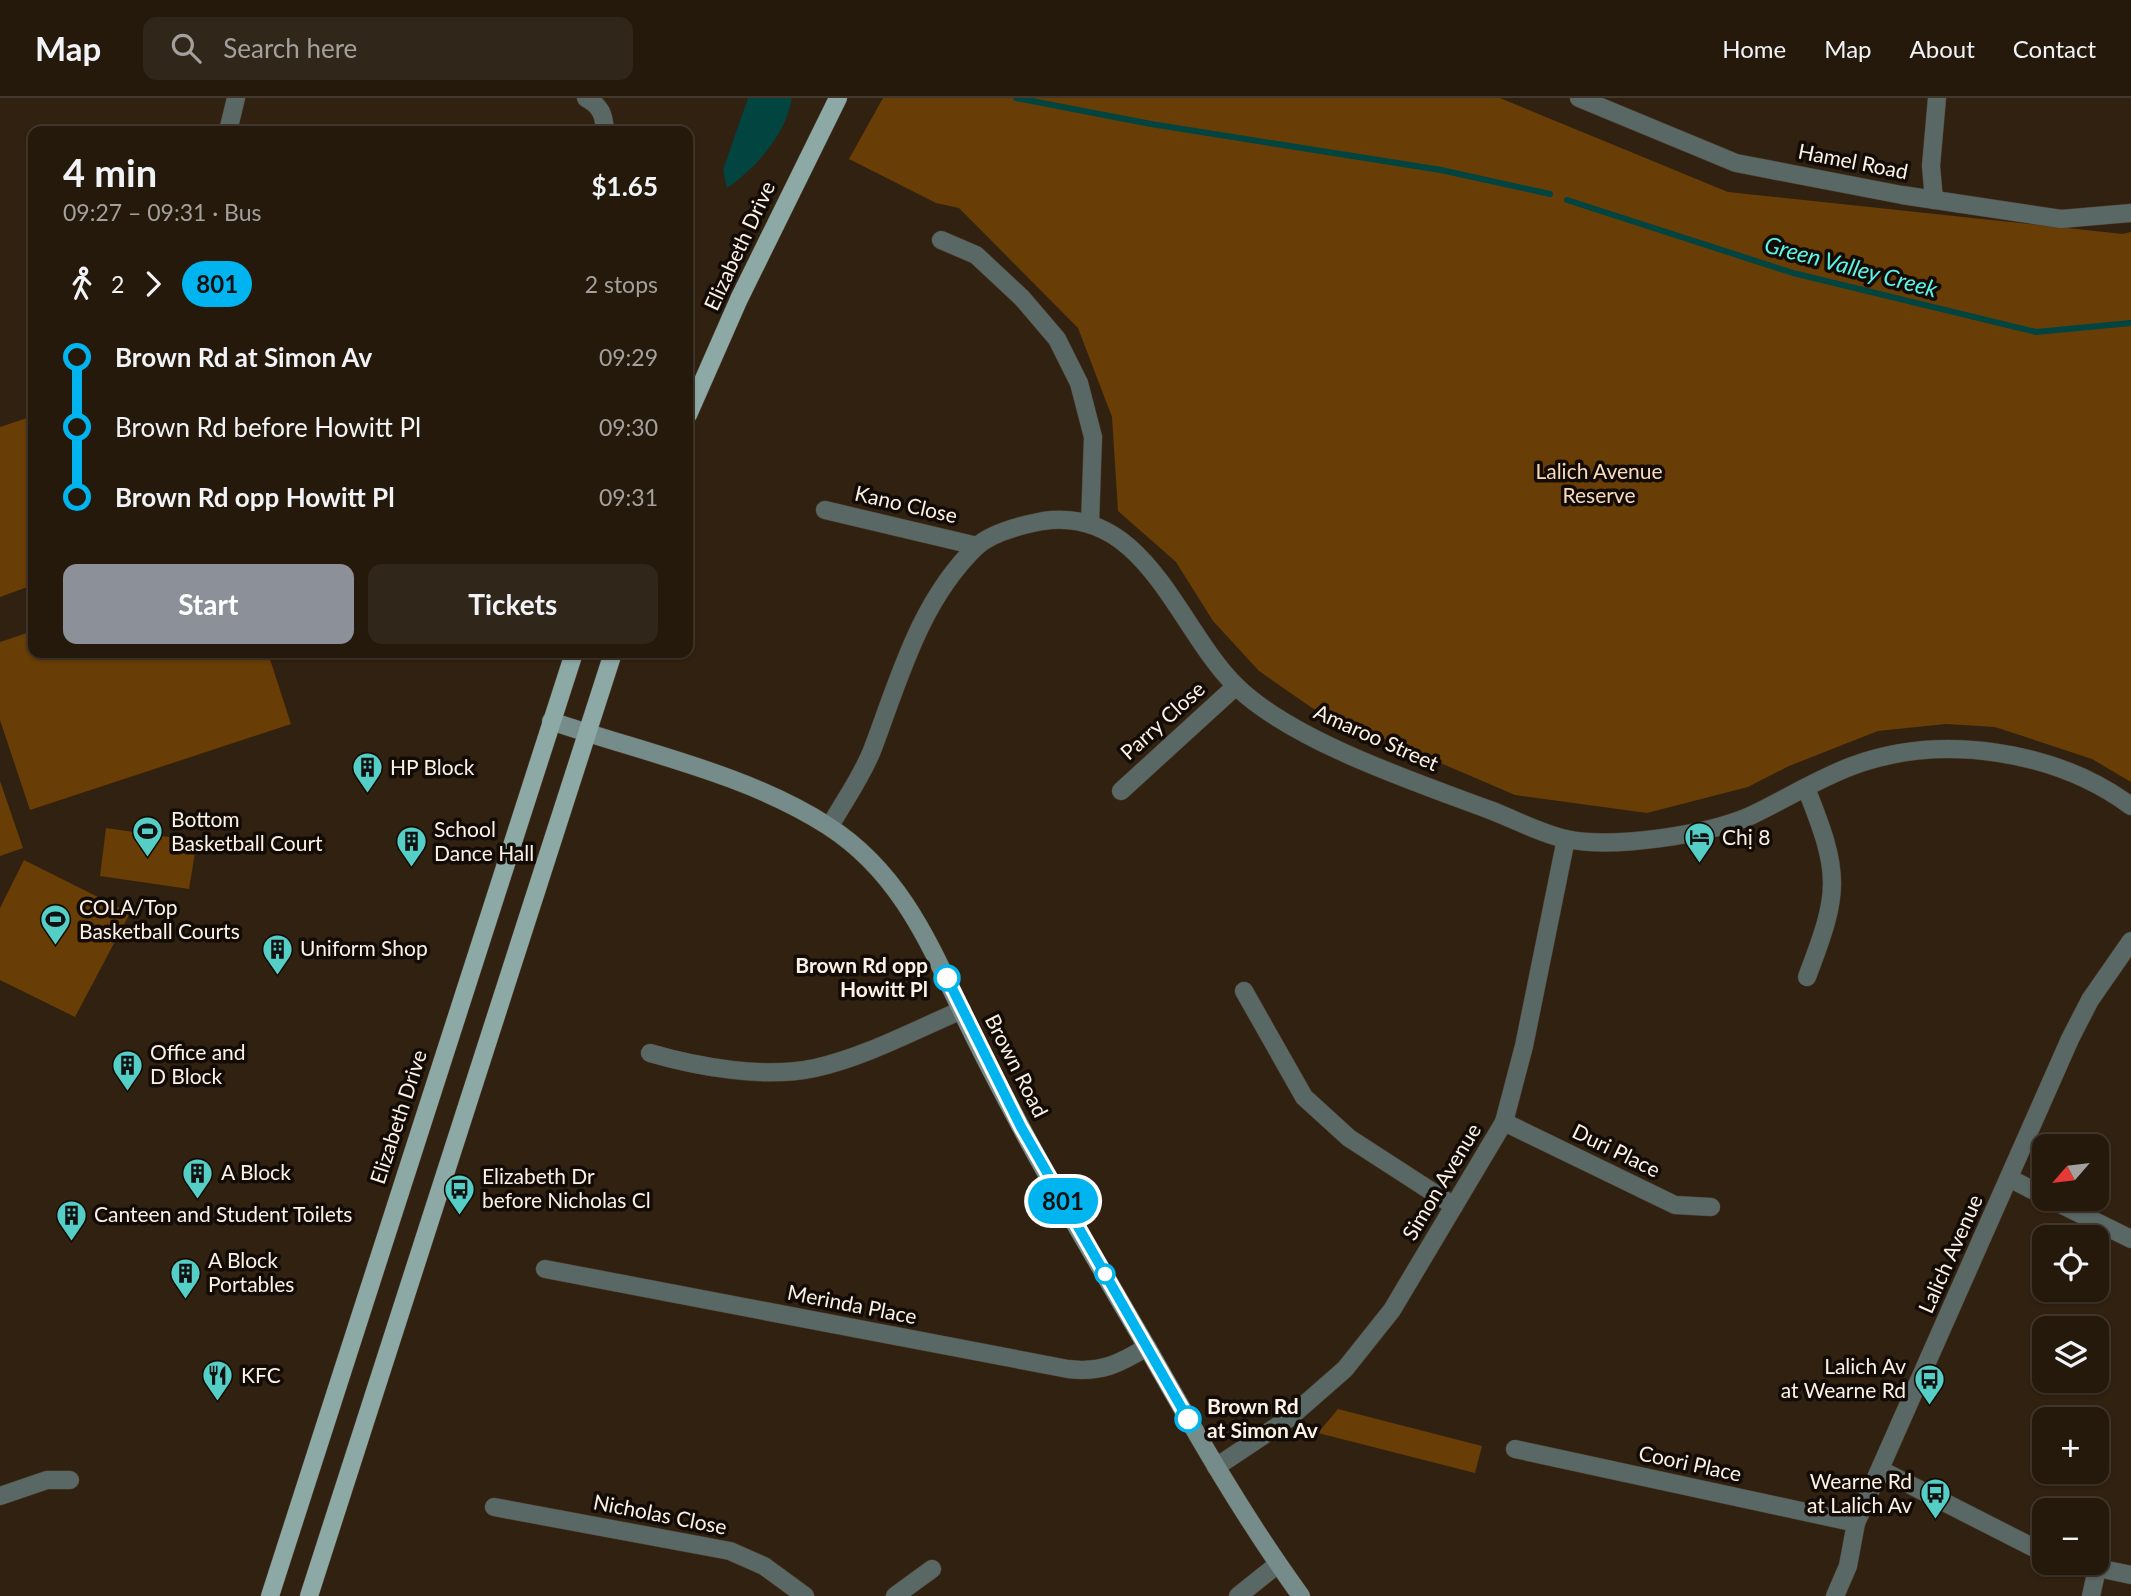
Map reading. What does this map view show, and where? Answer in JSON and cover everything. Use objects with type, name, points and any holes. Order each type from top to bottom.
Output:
[{"type":"main road","name":"Elizabeth Drive","points":[[693,404],[739,299],[838,98]]},
{"type":"main road","name":"Elizabeth Drive","points":[[270,1596],[573,658]]},
{"type":"main road","points":[[309,1596],[611,658]]},
{"type":"street","points":[[229,126],[236,98]]},
{"type":"street","name":"Hamel Road","points":[[1579,98],[1736,163],[1934,200],[2061,219],[2131,213]]},
{"type":"street","points":[[1934,200],[1931,166],[1937,98]]},
{"type":"street","points":[[592,101],[604,118],[605,126]]},
{"type":"street","points":[[941,240],[976,255],[1022,298],[1057,339],[1079,383],[1093,437],[1090,524]]},
{"type":"street","name":"Kano Close","points":[[825,510],[978,545]]},
{"type":"street","name":"Amaroo Street","points":[[830,827],[872,752],[901,666],[939,595],[978,545],[1004,531],[1046,521],[1090,524],[1121,539],[1152,569],[1189,628],[1236,686],[1275,716],[1338,749],[1566,839],[1636,841],[1706,831],[1747,817],[1853,766],[1887,756],[1927,750],[1957,750],[2027,758],[2078,776],[2131,806]]},
{"type":"street","name":"Parry Close","points":[[1121,791],[1236,686]]},
{"type":"street","name":"Brown Road","points":[[551,721],[752,788],[830,827],[869,859],[904,898],[923,928],[961,1010],[1032,1146],[1146,1347],[1216,1467],[1301,1596]]},
{"type":"street","points":[[1806,788],[1831,857],[1834,887],[1829,918],[1807,977]]},
{"type":"street","name":"Simon Avenue","points":[[1216,1467],[1288,1419],[1345,1369],[1392,1310],[1504,1122],[1524,1046],[1566,839]]},
{"type":"street","name":"Lalich Avenue","points":[[1835,1596],[1849,1566],[1856,1523],[2011,1179],[2070,1039],[2090,1000],[2131,941]]},
{"type":"street","points":[[1244,991],[1304,1097],[1349,1138],[1454,1206]]},
{"type":"street","points":[[650,1053],[698,1067],[760,1071],[815,1068],[961,1010]]},
{"type":"street","name":"Duri Place","points":[[1504,1122],[1675,1205],[1711,1207]]},
{"type":"street","points":[[2011,1179],[2032,1190]]},
{"type":"street","points":[[2074,1211],[2131,1239]]},
{"type":"street","name":"Merinda Place","points":[[545,1269],[1068,1369],[1103,1370],[1117,1365],[1146,1347]]},
{"type":"street","name":"Coori Place","points":[[1516,1449],[1856,1523]]},
{"type":"street","points":[[1881,1470],[2032,1547]]},
{"type":"street","points":[[0,1496],[47,1480],[70,1480]]},
{"type":"street","name":"Nicholas Close","points":[[494,1507],[730,1551],[764,1566],[805,1596]]},
{"type":"street","points":[[1238,1596],[1278,1564]]},
{"type":"street","points":[[895,1596],[932,1569]]},
{"type":"street","points":[[2109,1571],[2131,1575]]},
{"type":"street","points":[[2091,1596],[2096,1575]]},
{"type":"green space","name":"Lalich Avenue Reserve","points":[[883,98],[1500,98],[1728,192],[2123,234],[2131,232],[2131,782],[2092,759],[1995,727],[1946,724],[1878,731],[1789,766],[1748,787],[1647,813],[1515,795],[1312,708],[1259,671],[1213,621],[1176,562],[1118,511],[1112,417],[1078,328],[959,208],[936,203],[849,159]]},
{"type":"green space","points":[[28,418],[28,587],[0,597],[0,427]]},
{"type":"green space","points":[[28,633],[28,658],[270,658],[291,724],[30,810],[0,720],[0,642]]},
{"type":"green space","points":[[0,781],[23,848],[0,856]]},
{"type":"green space","name":"Bottom Basketball Court","points":[[106,828],[197,841],[189,889],[100,876]]},
{"type":"green space","name":"COLA/Top Basketball Courts","points":[[24,860],[130,913],[75,1017],[0,980],[0,908]]},
{"type":"green space","points":[[1338,1409],[1482,1446],[1475,1473],[1318,1433]]},
{"type":"water","points":[[748,98],[792,98],[783,124],[768,149],[749,171],[727,188],[723,170]]},
{"type":"waterway","name":"Green Valley Creek","points":[[1016,98],[1151,124],[1441,170],[1550,194]]},
{"type":"waterway","name":"Green Valley Creek","points":[[1567,200],[1793,273],[2036,332],[2131,323]]},
{"type":"bus line","name":"801","points":[[947,978],[990,1070],[1021,1127],[1188,1419]]},
{"type":"place","name":"HP Block","points":[[367,795]]},
{"type":"place","name":"Bottom Basketball Court","points":[[148,859]]},
{"type":"place","name":"Chị 8","points":[[1699,865]]},
{"type":"place","name":"School Dance Hall","points":[[411,869]]},
{"type":"place","name":"COLA/Top Basketball Courts","points":[[56,947]]},
{"type":"place","name":"Uniform Shop","points":[[277,976]]},
{"type":"place","name":"Brown Rd opp Howitt Pl","points":[[947,978]]},
{"type":"place","name":"Office and D Block","points":[[127,1092]]},
{"type":"place","name":"A Block","points":[[198,1200]]},
{"type":"place","name":"Elizabeth Dr before Nicholas Cl","points":[[459,1216]]},
{"type":"place","name":"Canteen and Student Toilets","points":[[71,1242]]},
{"type":"place","name":"A Block Portables","points":[[185,1300]]},
{"type":"place","name":"KFC","points":[[218,1403]]},
{"type":"place","name":"Lalich Av at Wearne Rd","points":[[1929,1406]]},
{"type":"place","name":"Brown Rd at Simon Av","points":[[1188,1419]]},
{"type":"place","name":"Wearne Rd at Lalich Av","points":[[1935,1521]]}]
